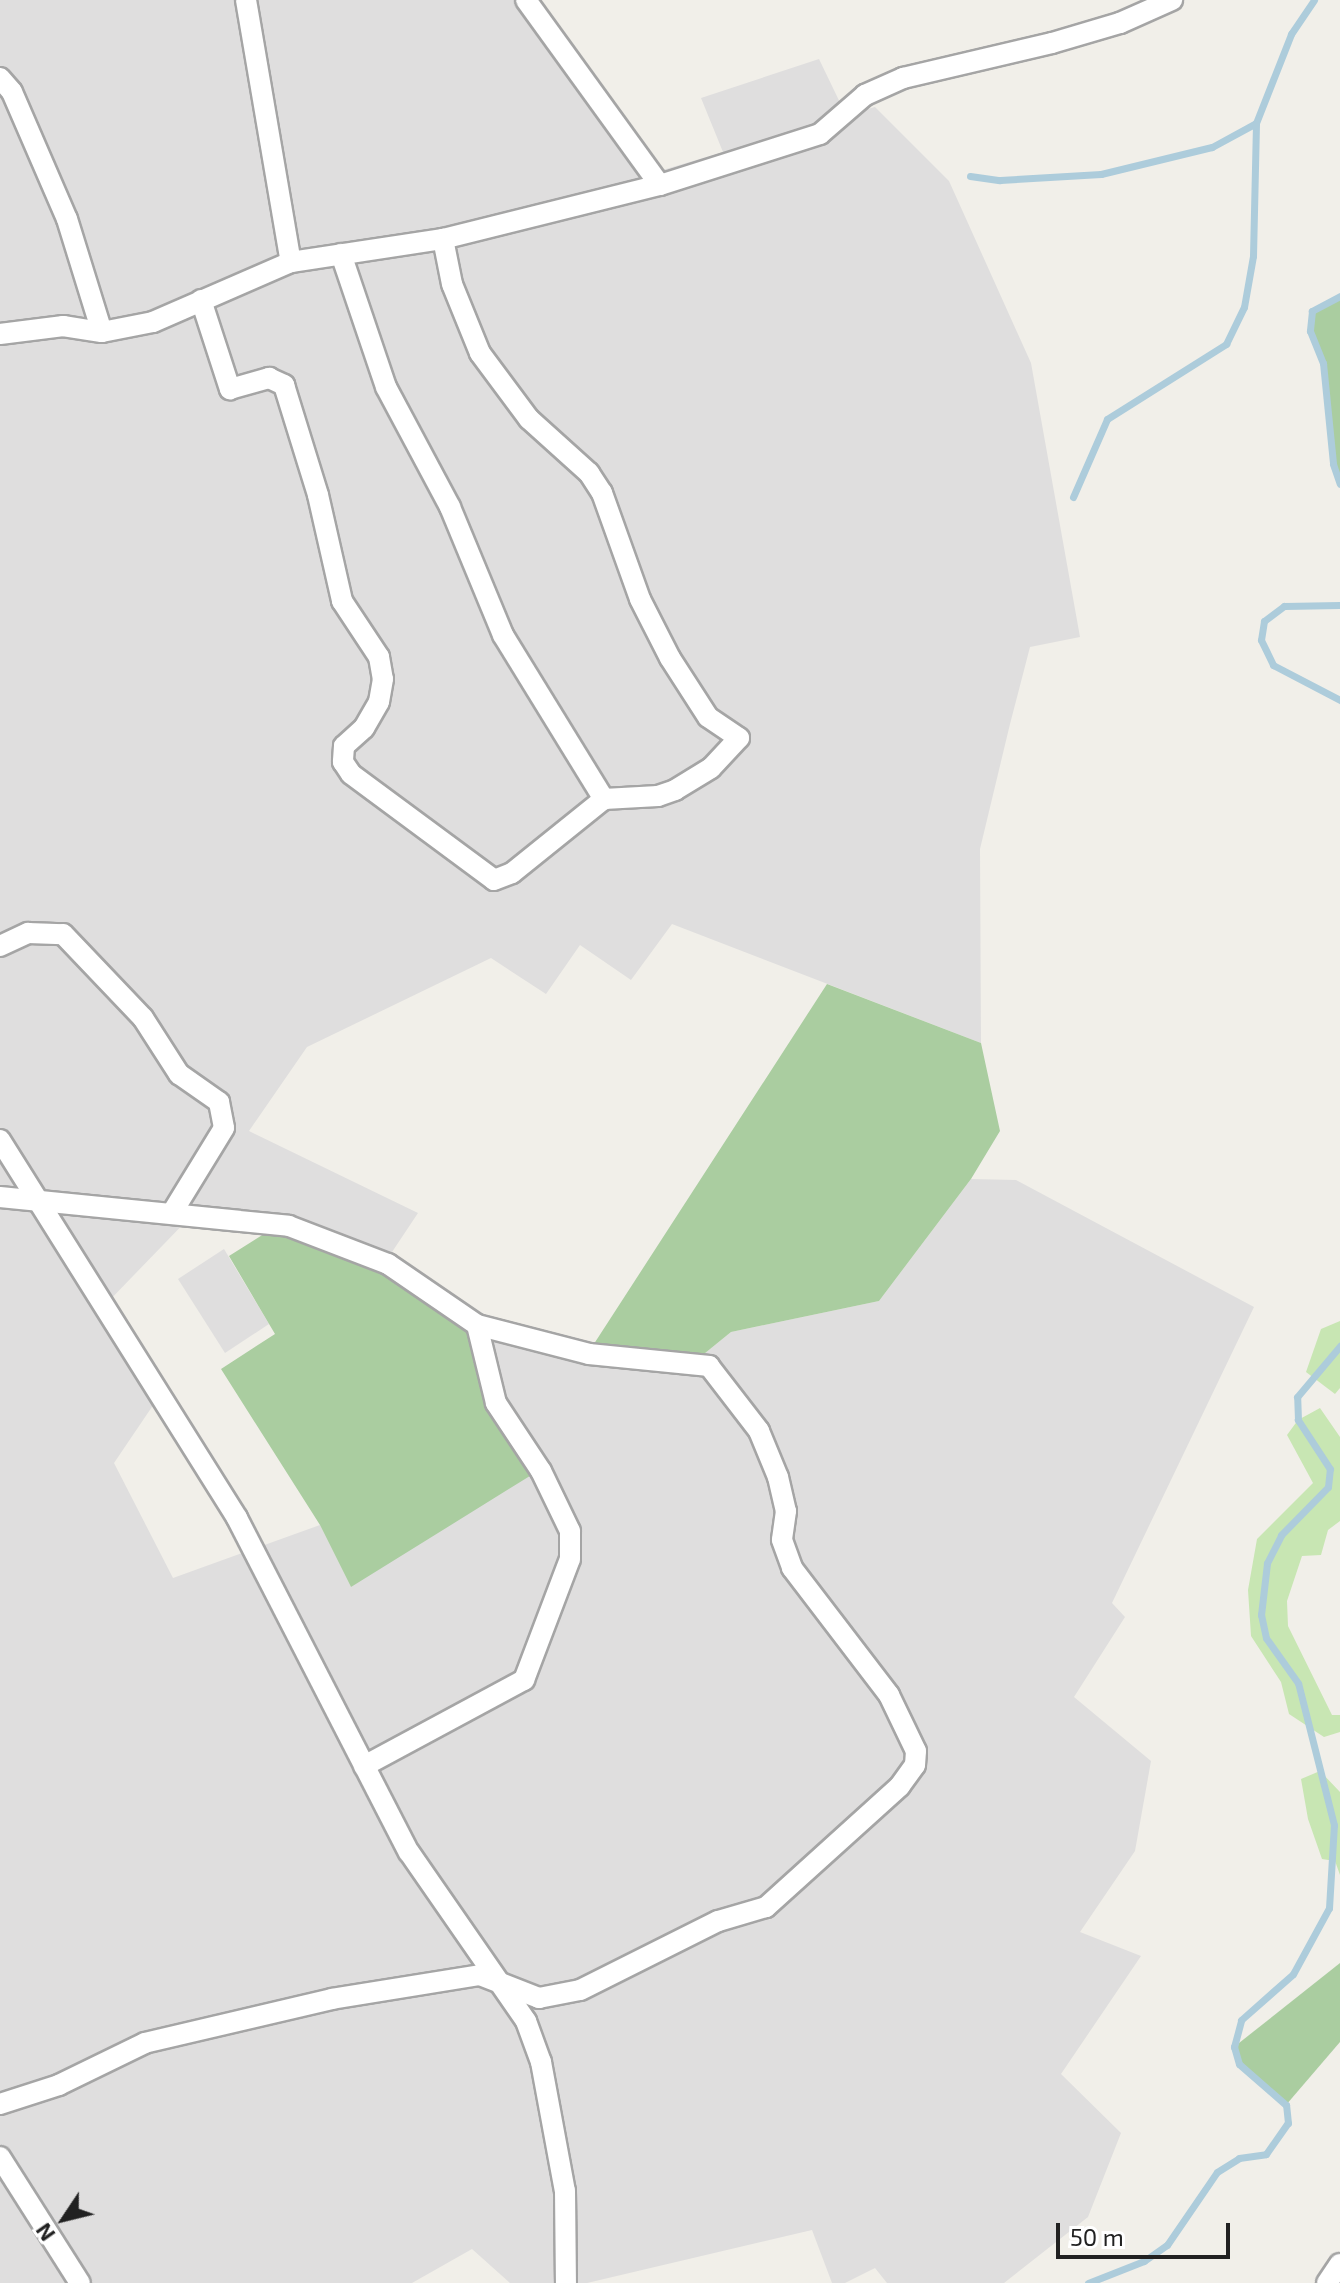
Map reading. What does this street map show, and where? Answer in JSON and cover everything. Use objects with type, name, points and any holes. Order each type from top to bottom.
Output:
[{"type":"street","points":[[246,0],[291,262]]},
{"type":"street","points":[[526,0],[660,185]]},
{"type":"street","points":[[0,334],[63,326],[102,332],[153,322],[291,262],[443,239],[660,185],[820,134],[865,95],[892,82],[1052,43],[1120,23],[1172,0]]},
{"type":"street","points":[[1,74],[67,219],[102,332]]},
{"type":"street","points":[[201,300],[230,389],[269,378],[284,385],[318,495],[342,601],[379,657],[383,679],[379,702],[341,755],[351,774],[494,880],[512,873],[604,799],[658,796],[675,790],[711,768],[739,738],[708,717],[670,658],[640,599],[602,493],[589,473],[529,419],[480,353],[452,284],[443,239]]},
{"type":"street","points":[[341,254],[386,387],[450,507],[503,635],[604,799]]},
{"type":"street","points":[[0,946],[28,933],[63,934],[143,1018],[179,1074],[219,1102],[224,1128],[172,1213]]},
{"type":"street","points":[[0,1140],[237,1518],[409,1852],[503,1981],[541,2062],[565,2191],[566,2283]]},
{"type":"street","points":[[0,1197],[278,1224],[339,1243],[388,1264],[477,1325],[589,1354],[709,1366],[719,1375],[759,1431],[778,1477],[786,1511],[782,1540],[792,1568],[889,1695],[916,1751],[915,1765],[900,1786],[766,1907],[718,1921],[628,1969],[558,1997],[525,1996],[503,1981],[480,1975],[332,1999],[145,2043],[59,2085],[0,2104]]},
{"type":"street","points":[[364,1766],[524,1680],[570,1559],[570,1531],[541,1471],[496,1403],[477,1325]]},
{"type":"street","points":[[0,2157],[80,2283]]},
{"type":"street","points":[[1327,2283],[1340,2264]]},
{"type":"shaded area","points":[[0,0],[526,0],[656,172],[723,152],[701,98],[819,59],[846,115],[875,107],[949,181],[1031,363],[1080,637],[1030,647],[1010,724],[980,849],[981,1043],[672,924],[631,980],[580,945],[546,994],[491,958],[307,1047],[249,1131],[418,1213],[384,1264],[193,1214],[104,1306],[160,1395],[114,1463],[173,1578],[320,1525],[351,1587],[467,1317],[590,1350],[699,1358],[731,1332],[879,1301],[971,1179],[1016,1180],[1254,1307],[1112,1603],[1125,1617],[1074,1697],[1151,1761],[1135,1851],[1080,1932],[1141,1956],[1061,2074],[1121,2133],[1088,2217],[1004,2283],[887,2283],[875,2268],[845,2283],[832,2283],[812,2230],[587,2283],[510,2283],[472,2249],[412,2283],[0,2283]]},
{"type":"shaded area","points":[[224,1249],[269,1324],[225,1353],[178,1279]]},
{"type":"green space","points":[[1340,296],[1340,484],[1333,464],[1323,363],[1310,331],[1312,311]]},
{"type":"green space","points":[[827,984],[981,1043],[1000,1131],[971,1179],[879,1301],[731,1332],[699,1358],[590,1350]]},
{"type":"green space","points":[[278,1225],[384,1264],[467,1317],[538,1471],[351,1587],[320,1525],[221,1369],[275,1334],[229,1256]]},
{"type":"green space","points":[[1340,1321],[1340,1388],[1335,1394],[1306,1372],[1321,1329]]},
{"type":"green space","points":[[1320,1408],[1340,1437],[1340,1521],[1328,1530],[1321,1555],[1302,1556],[1287,1601],[1288,1626],[1332,1715],[1340,1715],[1340,1732],[1324,1737],[1289,1714],[1281,1682],[1251,1636],[1248,1590],[1257,1539],[1313,1483],[1287,1435],[1298,1420]]},
{"type":"green space","points":[[1320,1771],[1340,1792],[1340,1875],[1335,1861],[1322,1859],[1308,1819],[1301,1779]]},
{"type":"green space","points":[[1340,1963],[1340,2042],[1286,2105],[1239,2064],[1234,2047]]},
{"type":"waterway","points":[[970,176],[1000,180],[1101,174],[1212,147],[1256,123],[1291,34],[1314,0]]},
{"type":"waterway","points":[[1073,497],[1107,419],[1226,344],[1244,307],[1253,256],[1256,123]]},
{"type":"waterway","points":[[1340,296],[1312,311],[1310,331],[1323,363],[1333,464],[1340,484]]},
{"type":"waterway","points":[[1340,605],[1284,606],[1264,621],[1261,640],[1273,665],[1340,700]]},
{"type":"waterway","points":[[1088,2283],[1144,2261],[1167,2245],[1217,2172],[1239,2158],[1266,2154],[1288,2123],[1286,2105],[1239,2064],[1234,2047],[1241,2020],[1293,1974],[1329,1908],[1334,1825],[1298,1683],[1266,1638],[1261,1615],[1267,1563],[1281,1535],[1328,1487],[1330,1469],[1298,1420],[1297,1397],[1340,1346]]}]
